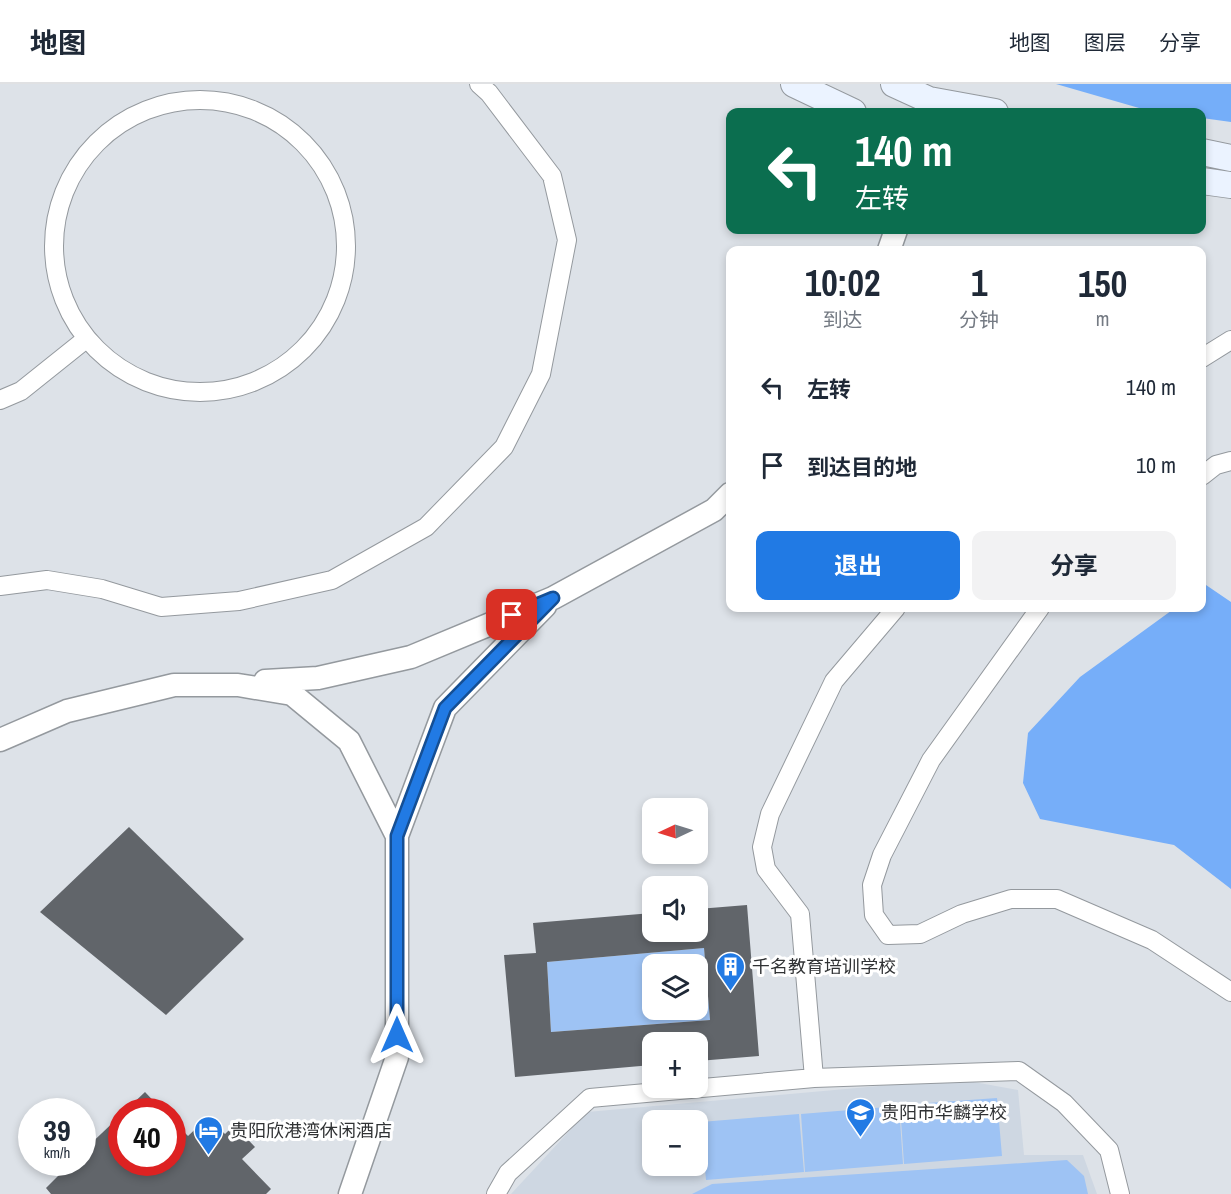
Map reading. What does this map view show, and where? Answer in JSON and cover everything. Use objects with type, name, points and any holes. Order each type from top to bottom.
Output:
[{"type":"main road","points":[[794,84],[845,108]]},
{"type":"main road","points":[[894,84],[927,106],[950,108]]},
{"type":"main road","points":[[1206,153],[1231,158]]},
{"type":"main road","points":[[1206,182],[1231,185]]},
{"type":"street","points":[[0,586],[47,580],[102,589],[161,608],[239,601],[332,580],[426,527],[504,447],[541,374],[567,240],[552,176],[489,93],[479,84]]},
{"type":"street","points":[[221,99],[268,115],[308,145],[334,185],[347,230],[344,278],[327,322],[297,358],[257,383],[211,394],[164,390],[120,371],[86,339],[61,295],[53,246],[61,196],[86,152],[94,145],[124,119],[170,101],[221,99]]},
{"type":"street","points":[[0,400],[21,391],[86,339]]},
{"type":"street","points":[[1206,356],[1231,340]]},
{"type":"street","points":[[1206,473],[1216,465],[1231,461]]},
{"type":"street","points":[[210,685],[318,678],[411,657],[553,598],[714,510],[726,498]]},
{"type":"street","points":[[350,1194],[397,1058],[397,836],[445,708],[553,598]]},
{"type":"street","points":[[814,1078],[800,914],[765,869],[762,847],[770,814],[834,681],[893,612]]},
{"type":"street","points":[[1037,612],[931,760],[882,855],[872,885],[874,915],[888,935],[920,934],[962,914],[1011,899],[1057,899],[1152,940],[1231,992]]},
{"type":"street","points":[[0,740],[67,711],[174,685],[238,685],[292,694],[348,741],[397,836]]},
{"type":"street","points":[[496,1194],[508,1173],[590,1098],[814,1078],[1019,1071],[1064,1103],[1109,1150],[1120,1194]]},
{"type":"shaded area","points":[[1056,84],[1231,84],[1231,122],[1206,119],[1206,108],[1139,108]]},
{"type":"shaded area","points":[[1206,585],[1231,602],[1231,889],[1174,845],[1040,819],[1023,783],[1028,733],[1080,677],[1169,612],[1206,612]]},
{"type":"shaded area","points":[[704,948],[704,954],[642,954],[642,1020],[708,1020],[708,996],[710,1020],[551,1032],[547,962]]},
{"type":"shaded area","name":"贵阳市华麟学校","points":[[957,1079],[1018,1090],[1024,1155],[1083,1155],[1097,1194],[511,1194],[587,1112]]},
{"type":"shaded area","points":[[997,1098],[1002,1156],[904,1164],[900,1105]]},
{"type":"shaded area","points":[[899,1106],[903,1164],[805,1172],[801,1114]]},
{"type":"shaded area","points":[[799,1114],[804,1172],[706,1180],[706,1176],[708,1176],[708,1121]]},
{"type":"shaded area","points":[[1067,1160],[1084,1176],[1088,1194],[692,1194],[712,1184]]},
{"type":"building","points":[[129,827],[244,939],[166,1015],[40,912]]},
{"type":"building","name":"千名教育培训学校","points":[[747,905],[759,1056],[708,1060],[708,1032],[642,1032],[642,1066],[515,1077],[504,955],[536,953],[533,923],[642,914],[642,942],[708,942],[708,908]],"holes":[[[704,948],[704,954],[708,954],[710,1020],[551,1032],[547,962]]]},
{"type":"building","points":[[145,1092],[151,1098],[139,1098]]},
{"type":"building","name":"贵阳欣港湾休闲酒店","points":[[208,1117],[225,1134],[234,1125],[255,1147],[242,1159],[271,1189],[266,1194],[51,1194],[46,1188],[58,1176],[96,1176],[96,1139],[108,1127],[108,1176],[186,1176],[186,1134],[188,1136]]},
{"type":"place","name":"千名教育培训学校","points":[[731,992]]},
{"type":"place","name":"贵阳市华麟学校","points":[[860,1138]]},
{"type":"place","name":"贵阳欣港湾休闲酒店","points":[[209,1156]]},
{"type":"route","points":[[397,1035],[397,836],[445,708],[553,598],[512,615]]}]
